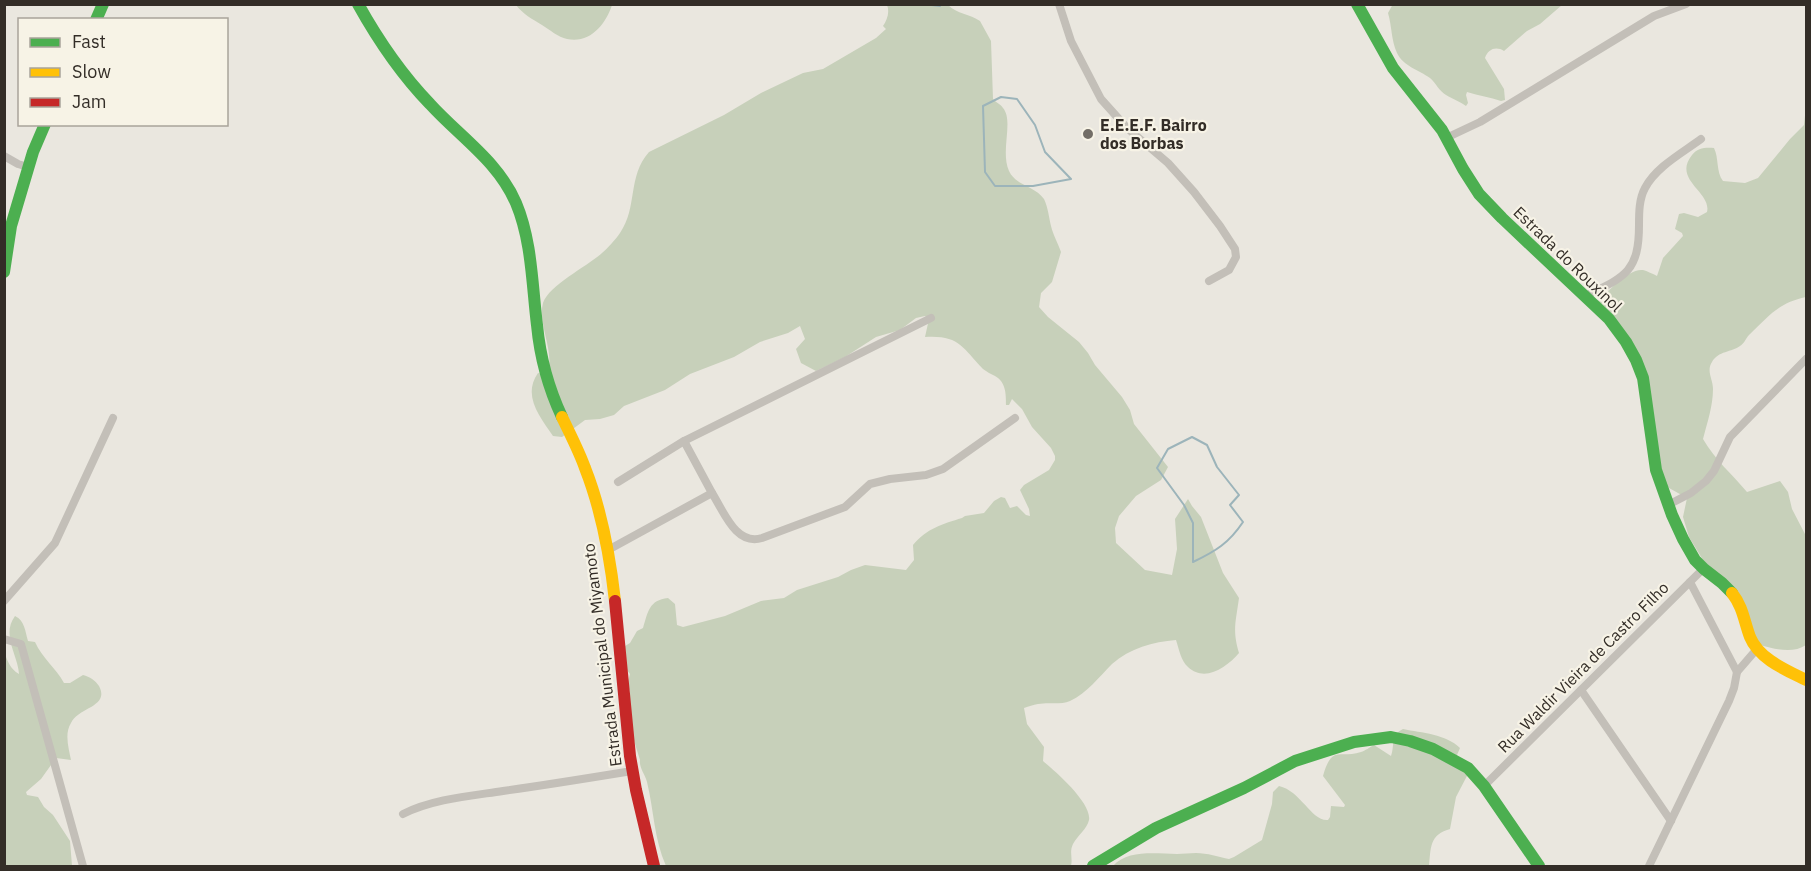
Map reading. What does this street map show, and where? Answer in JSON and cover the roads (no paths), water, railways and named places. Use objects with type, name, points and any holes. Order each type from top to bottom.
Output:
[{"type":"street","points":[[97,18],[103,4]]},
{"type":"street","name":"Estrada Municipal do Miyamoto","points":[[358,4],[372,29],[405,76],[504,180],[520,214],[546,378],[585,467],[611,564],[632,771],[654,867]]},
{"type":"street","points":[[1059,4],[1071,41],[1101,99],[1127,128],[1168,163],[1194,192],[1235,249],[1236,257],[1229,270],[1209,281]]},
{"type":"street","name":"Estrada do Rouxinol","points":[[1357,4],[1393,68],[1446,138],[1470,182],[1489,205],[1620,331],[1645,385],[1654,464],[1668,505],[1684,539],[1703,569],[1729,589],[1738,600],[1744,612],[1749,636],[1756,650]]},
{"type":"street","points":[[1446,138],[1480,122],[1654,16],[1686,4]]},
{"type":"street","points":[[4,272],[11,226],[28,167],[44,126]]},
{"type":"street","points":[[1585,296],[1606,286],[1629,269],[1638,249],[1639,215],[1645,188],[1654,175],[1667,163],[1701,139]]},
{"type":"street","points":[[4,156],[28,167]]},
{"type":"street","points":[[618,482],[684,441],[931,318]]},
{"type":"street","points":[[1668,505],[1691,494],[1706,481],[1714,471],[1730,437],[1806,359]]},
{"type":"street","points":[[4,601],[55,543],[113,418]]},
{"type":"street","points":[[684,441],[712,493],[741,536],[755,540],[845,507],[870,484],[934,472],[950,464],[1015,418]]},
{"type":"street","points":[[608,550],[712,493]]},
{"type":"street","name":"Rua Waldir Vieira de Castro Filho","points":[[1484,786],[1703,569]]},
{"type":"street","points":[[1690,582],[1737,672]]},
{"type":"street","points":[[4,639],[21,644],[83,867]]},
{"type":"street","points":[[1649,867],[1729,701],[1737,672],[1756,650],[1806,680]]},
{"type":"street","points":[[1581,690],[1671,821]]},
{"type":"street","points":[[1093,867],[1156,828],[1244,788],[1295,761],[1364,740],[1391,738],[1410,741],[1433,749],[1468,768],[1484,786],[1539,867]]},
{"type":"street","points":[[403,814],[431,804],[476,795],[632,771]]},
{"type":"waterway","points":[[923,4],[940,6],[940,4]]},
{"type":"waterway","points":[[1001,97],[1017,99],[1035,125],[1045,152],[1071,179],[1033,186],[995,186],[985,172],[983,106],[1001,97]]},
{"type":"waterway","points":[[1192,437],[1207,445],[1217,467],[1239,495],[1230,505],[1243,522],[1233,536],[1221,546],[1193,562],[1193,523],[1184,505],[1157,468],[1168,449],[1192,437]]},
{"type":"place","name":"E.E.E.F. Bairro dos Borbas","points":[[1088,134]]}]
